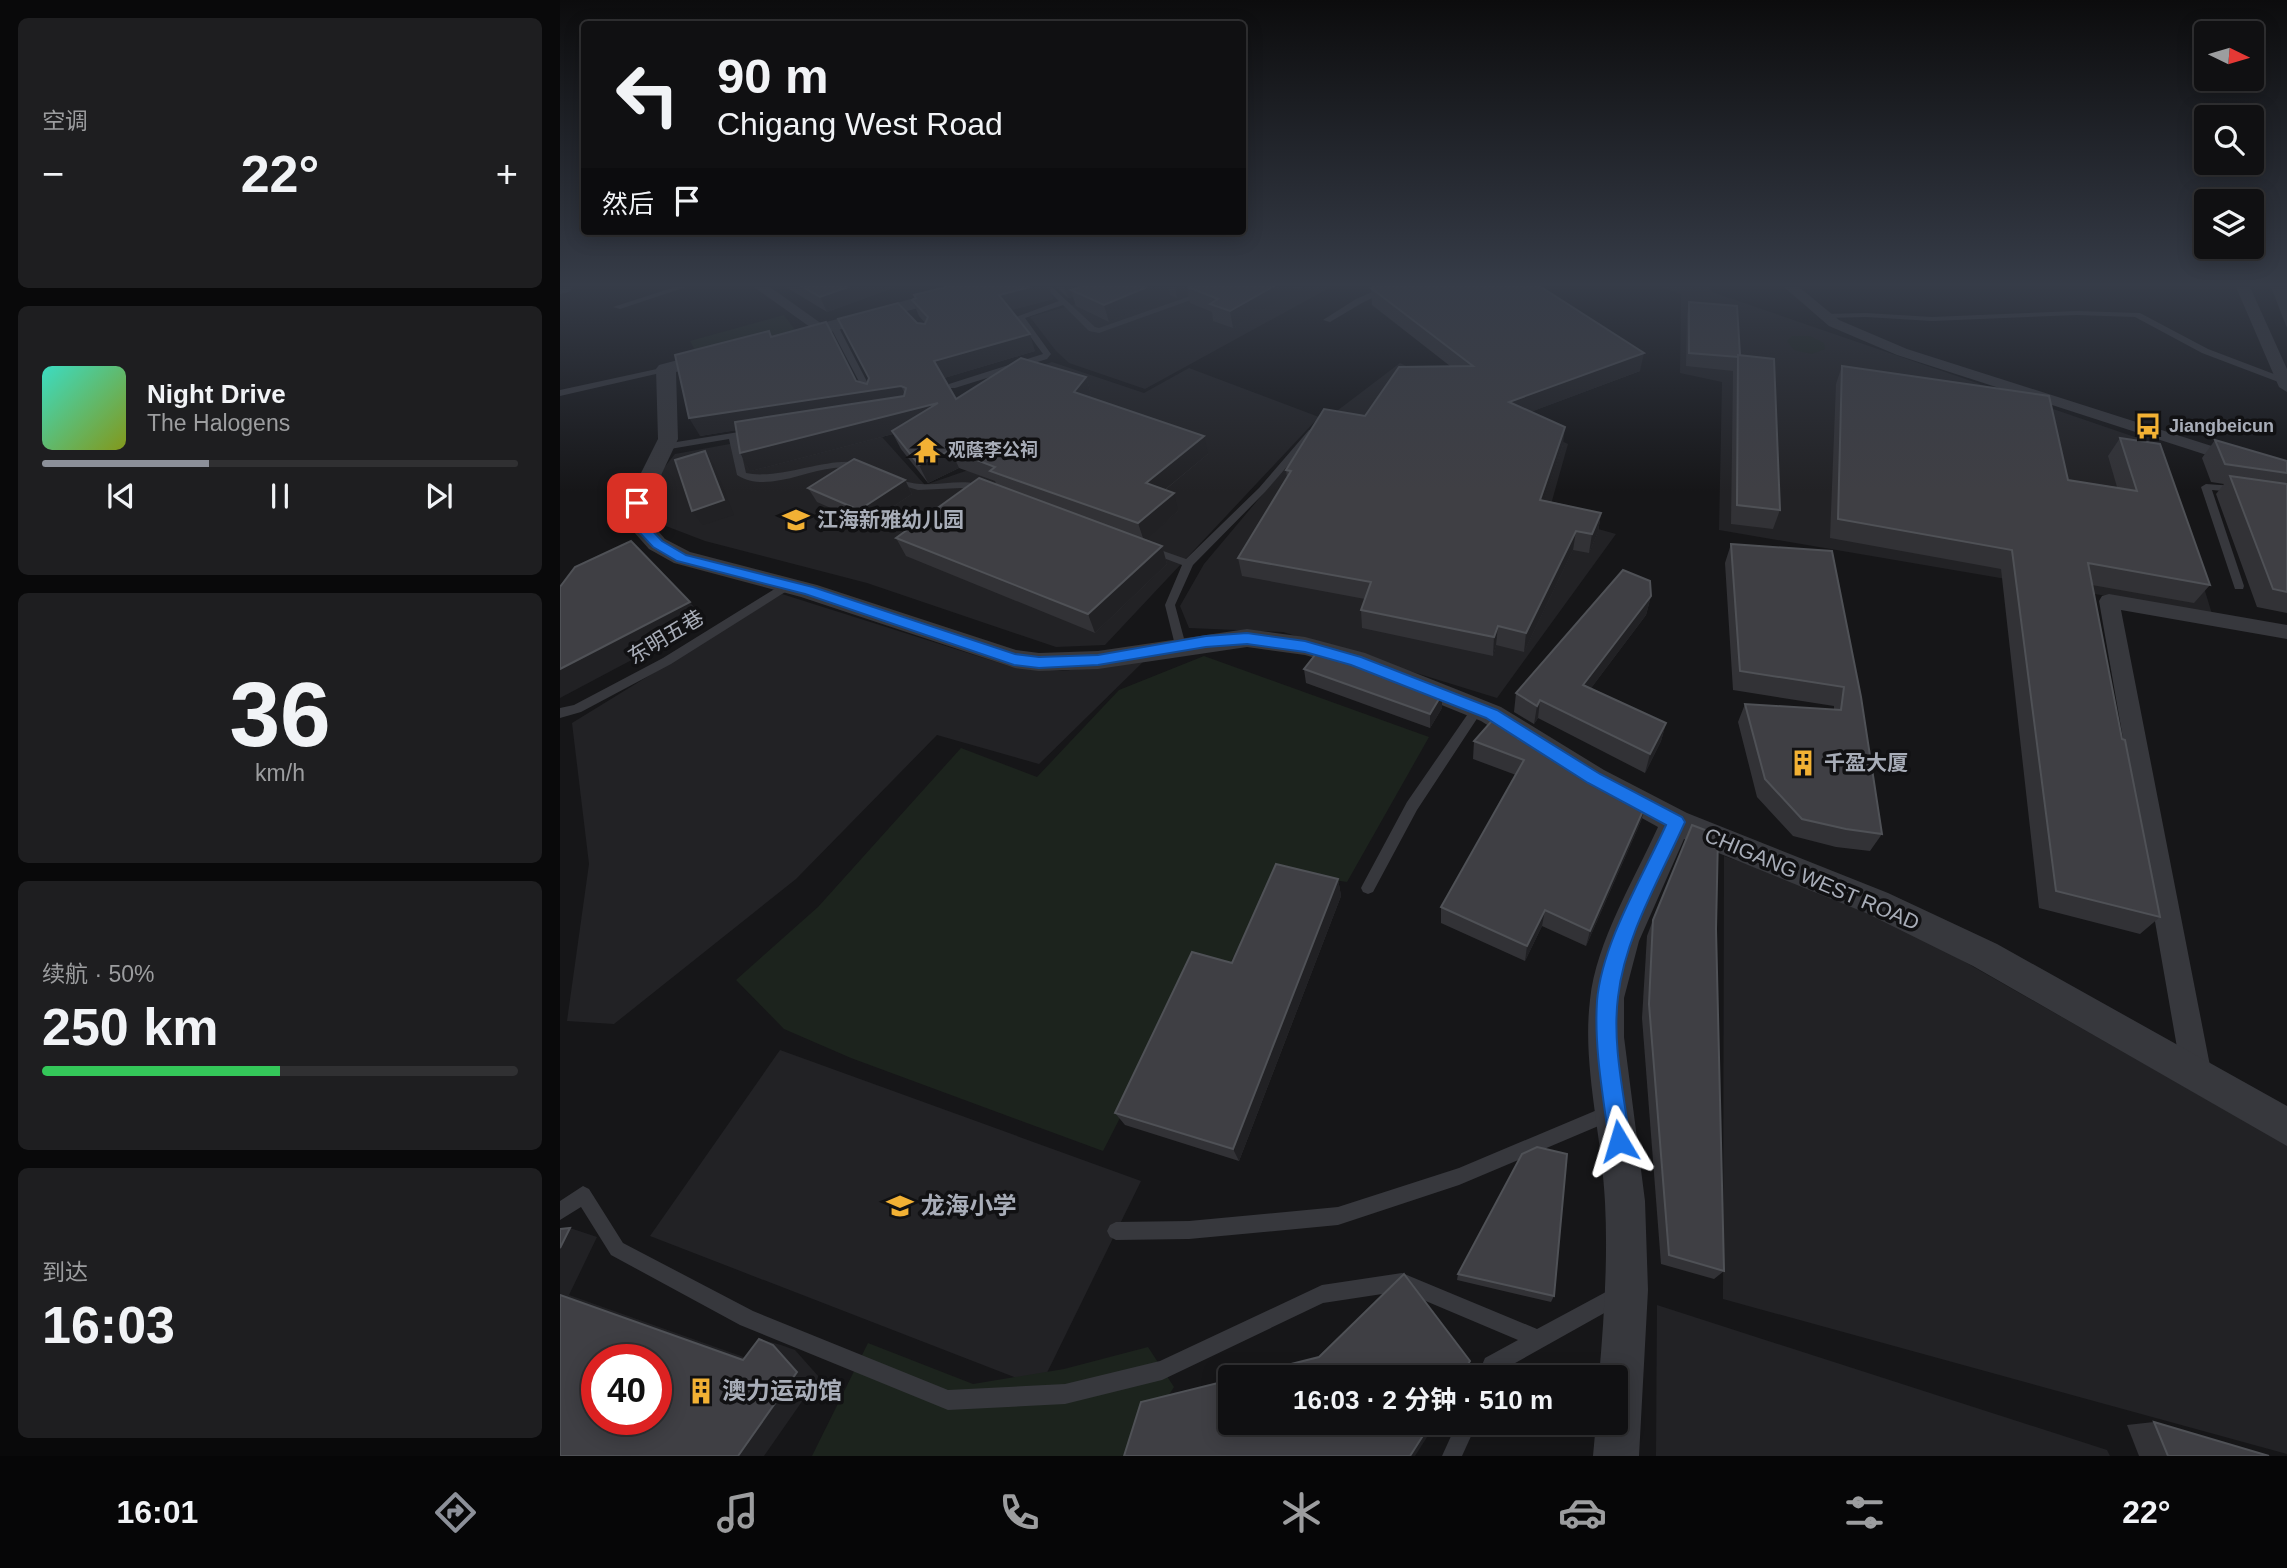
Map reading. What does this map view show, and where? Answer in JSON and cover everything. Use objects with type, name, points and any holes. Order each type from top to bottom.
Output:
[{"type":"street","points":[[666,369],[722,355]]},
{"type":"street","points":[[1914,355],[2287,476]]},
{"type":"street","points":[[2273,355],[2286,384]]},
{"type":"street","name":"CHIGANG WEST ROAD","points":[[666,369],[668,439],[640,494],[637,512],[641,526],[657,544],[682,558],[786,586],[1014,659],[1039,662],[1098,660],[1247,638],[1305,646],[1356,660],[1478,708],[1594,778],[1676,822],[1877,903],[1973,949],[2287,1127]]},
{"type":"street","points":[[2197,1076],[2109,601],[2287,632]]},
{"type":"street","points":[[1616,1456],[1627,1290],[1625,1201],[1606,1037],[1607,998],[1614,967],[1642,895],[1676,822]]},
{"type":"lane","points":[[845,355],[871,397]]},
{"type":"lane","points":[[952,386],[1046,355]]},
{"type":"lane","points":[[2215,355],[2286,384]]},
{"type":"lane","points":[[560,393],[666,369]]},
{"type":"lane","points":[[1180,646],[1170,605],[1188,563],[1262,490],[1313,431]]},
{"type":"lane","points":[[664,447],[747,434]]},
{"type":"lane","points":[[733,436],[742,475],[752,479],[767,480],[842,464],[875,471],[910,488],[937,488],[967,483],[993,492]]},
{"type":"lane","points":[[2239,586],[2206,487],[2247,491]]},
{"type":"lane","points":[[1136,544],[1188,563]]},
{"type":"lane","name":"东明五巷","points":[[560,713],[577,709],[667,660],[786,586]]},
{"type":"lane","points":[[1368,888],[1412,806],[1478,708]]},
{"type":"lane","points":[[1116,1231],[1189,1230],[1338,1216],[1459,1176],[1616,1110]]},
{"type":"lane","points":[[560,1211],[583,1195],[617,1249],[747,1318],[948,1400],[1065,1394],[1162,1370],[1322,1294],[1402,1282],[1538,1339]]},
{"type":"lane","points":[[1492,1365],[1627,1290]]},
{"type":"lane","points":[[1452,1456],[1462,1435]]},
{"type":"shaded area","points":[[1060,355],[1207,355],[1145,389],[1069,363]]},
{"type":"shaded area","points":[[1680,355],[1896,355],[2161,446],[2212,614],[1719,530],[1722,382],[1680,373]]},
{"type":"shaded area","points":[[1052,362],[1144,393],[1189,368],[1319,417],[1105,645],[1056,647],[867,583],[705,541],[645,518],[651,484],[675,454],[866,419],[925,485],[980,466],[964,393]]},
{"type":"shaded area","points":[[1400,363],[1568,444],[1548,515],[1616,534],[1497,698],[1283,632],[1189,628],[1180,606],[1204,564],[1325,420]]},
{"type":"shaded area","points":[[782,594],[1009,666],[1062,671],[1144,661],[1039,764],[937,735],[796,879],[614,1024],[567,1021],[589,864],[572,723]]},
{"type":"shaded area","points":[[1204,656],[1429,737],[1347,882],[1274,871],[1229,966],[1202,958],[1103,1151],[851,1058],[784,1029],[736,980],[818,907],[961,748],[1037,777],[1119,690]]},
{"type":"shaded area","points":[[1724,856],[1872,909],[2287,1145],[2287,1454],[1723,1299]]},
{"type":"shaded area","name":"龙海小学","points":[[780,1050],[1141,1181],[1040,1387],[650,1236]]},
{"type":"shaded area","points":[[1657,1305],[2107,1450],[2110,1456],[1656,1456]]},
{"type":"shaded area","points":[[868,1343],[973,1384],[1064,1369],[1148,1347],[1174,1387],[1130,1456],[812,1456]]},
{"type":"building","points":[[675,355],[843,355],[856,381],[867,384],[869,378],[857,355],[956,355],[934,361],[956,399],[1021,358],[1086,377],[1074,392],[1204,436],[1146,483],[1174,493],[1138,523],[990,471],[995,467],[951,450],[919,465],[892,431],[938,403],[740,453],[735,422],[904,396],[906,388],[901,386],[689,418]]},
{"type":"building","points":[[1459,355],[1639,355],[1509,402],[1565,427],[1540,500],[1601,513],[1592,534],[1576,531],[1526,633],[1498,626],[1494,637],[1361,610],[1371,582],[1238,558],[1291,471],[1286,470],[1324,409],[1365,416],[1399,367],[1473,366]]},
{"type":"building","points":[[1738,355],[1774,359],[1780,510],[1737,505]]},
{"type":"building","points":[[1842,366],[2049,396],[2068,480],[2137,491],[2120,438],[2160,444],[2210,585],[2088,563],[2160,917],[2056,891],[2012,550],[1838,519]]},
{"type":"building","points":[[2215,440],[2287,461],[2287,473],[2225,464]]},
{"type":"building","points":[[705,451],[724,500],[692,511],[675,460]]},
{"type":"building","points":[[854,459],[905,480],[859,510],[808,488]]},
{"type":"building","points":[[2230,476],[2287,484],[2287,592],[2273,589]]},
{"type":"building","points":[[979,478],[1162,546],[1088,614],[896,538]]},
{"type":"building","points":[[631,541],[690,602],[560,669],[560,587],[575,567]]},
{"type":"building","points":[[1731,544],[1832,551],[1861,697],[1882,834],[1802,819],[1765,779],[1745,704],[1841,710],[1844,687],[1740,671]]},
{"type":"building","points":[[1623,570],[1650,581],[1651,596],[1583,685],[1666,723],[1650,754],[1540,700],[1537,706],[1516,693]]},
{"type":"building","points":[[1319,650],[1442,694],[1430,714],[1304,669]]},
{"type":"building","points":[[1497,715],[1523,732],[1519,739],[1561,756],[1646,804],[1590,931],[1545,910],[1527,946],[1441,907],[1524,760],[1474,741]]},
{"type":"building","points":[[1692,825],[1718,835],[1716,929],[1724,1271],[1669,1255],[1649,1004],[1653,920]]},
{"type":"building","points":[[1276,864],[1338,879],[1233,1149],[1115,1113],[1192,952],[1232,963]]},
{"type":"building","points":[[1537,1147],[1567,1154],[1554,1296],[1458,1274],[1522,1154]]},
{"type":"building","points":[[570,1228],[560,1248],[560,1229]]},
{"type":"building","points":[[1404,1274],[1470,1361],[1468,1365],[1287,1365],[1319,1357]]},
{"type":"building","name":"澳力运动馆","points":[[560,1295],[743,1360],[759,1339],[773,1345],[797,1372],[738,1456],[560,1456]]},
{"type":"building","points":[[1218,1383],[1218,1435],[1423,1435],[1410,1456],[1124,1456],[1141,1402]]},
{"type":"building","points":[[2154,1422],[2269,1456],[2168,1456]]},
{"type":"place","name":"Jiangbeicun","points":[[2148,426]]},
{"type":"place","name":"观蔭李公祠","points":[[927,450]]},
{"type":"place","name":"江海新雅幼儿园","points":[[796,520]]},
{"type":"place","name":"千盈大厦","points":[[1803,763]]},
{"type":"place","name":"龙海小学","points":[[900,1206]]},
{"type":"place","name":"澳力运动馆","points":[[701,1391]]},
{"type":"route","points":[[637,503],[641,526],[657,544],[682,558],[808,591],[1014,659],[1039,662],[1098,660],[1247,638],[1276,640],[1356,660],[1491,714],[1594,778],[1676,822],[1622,941],[1607,998],[1606,1037],[1619,1141]]}]
